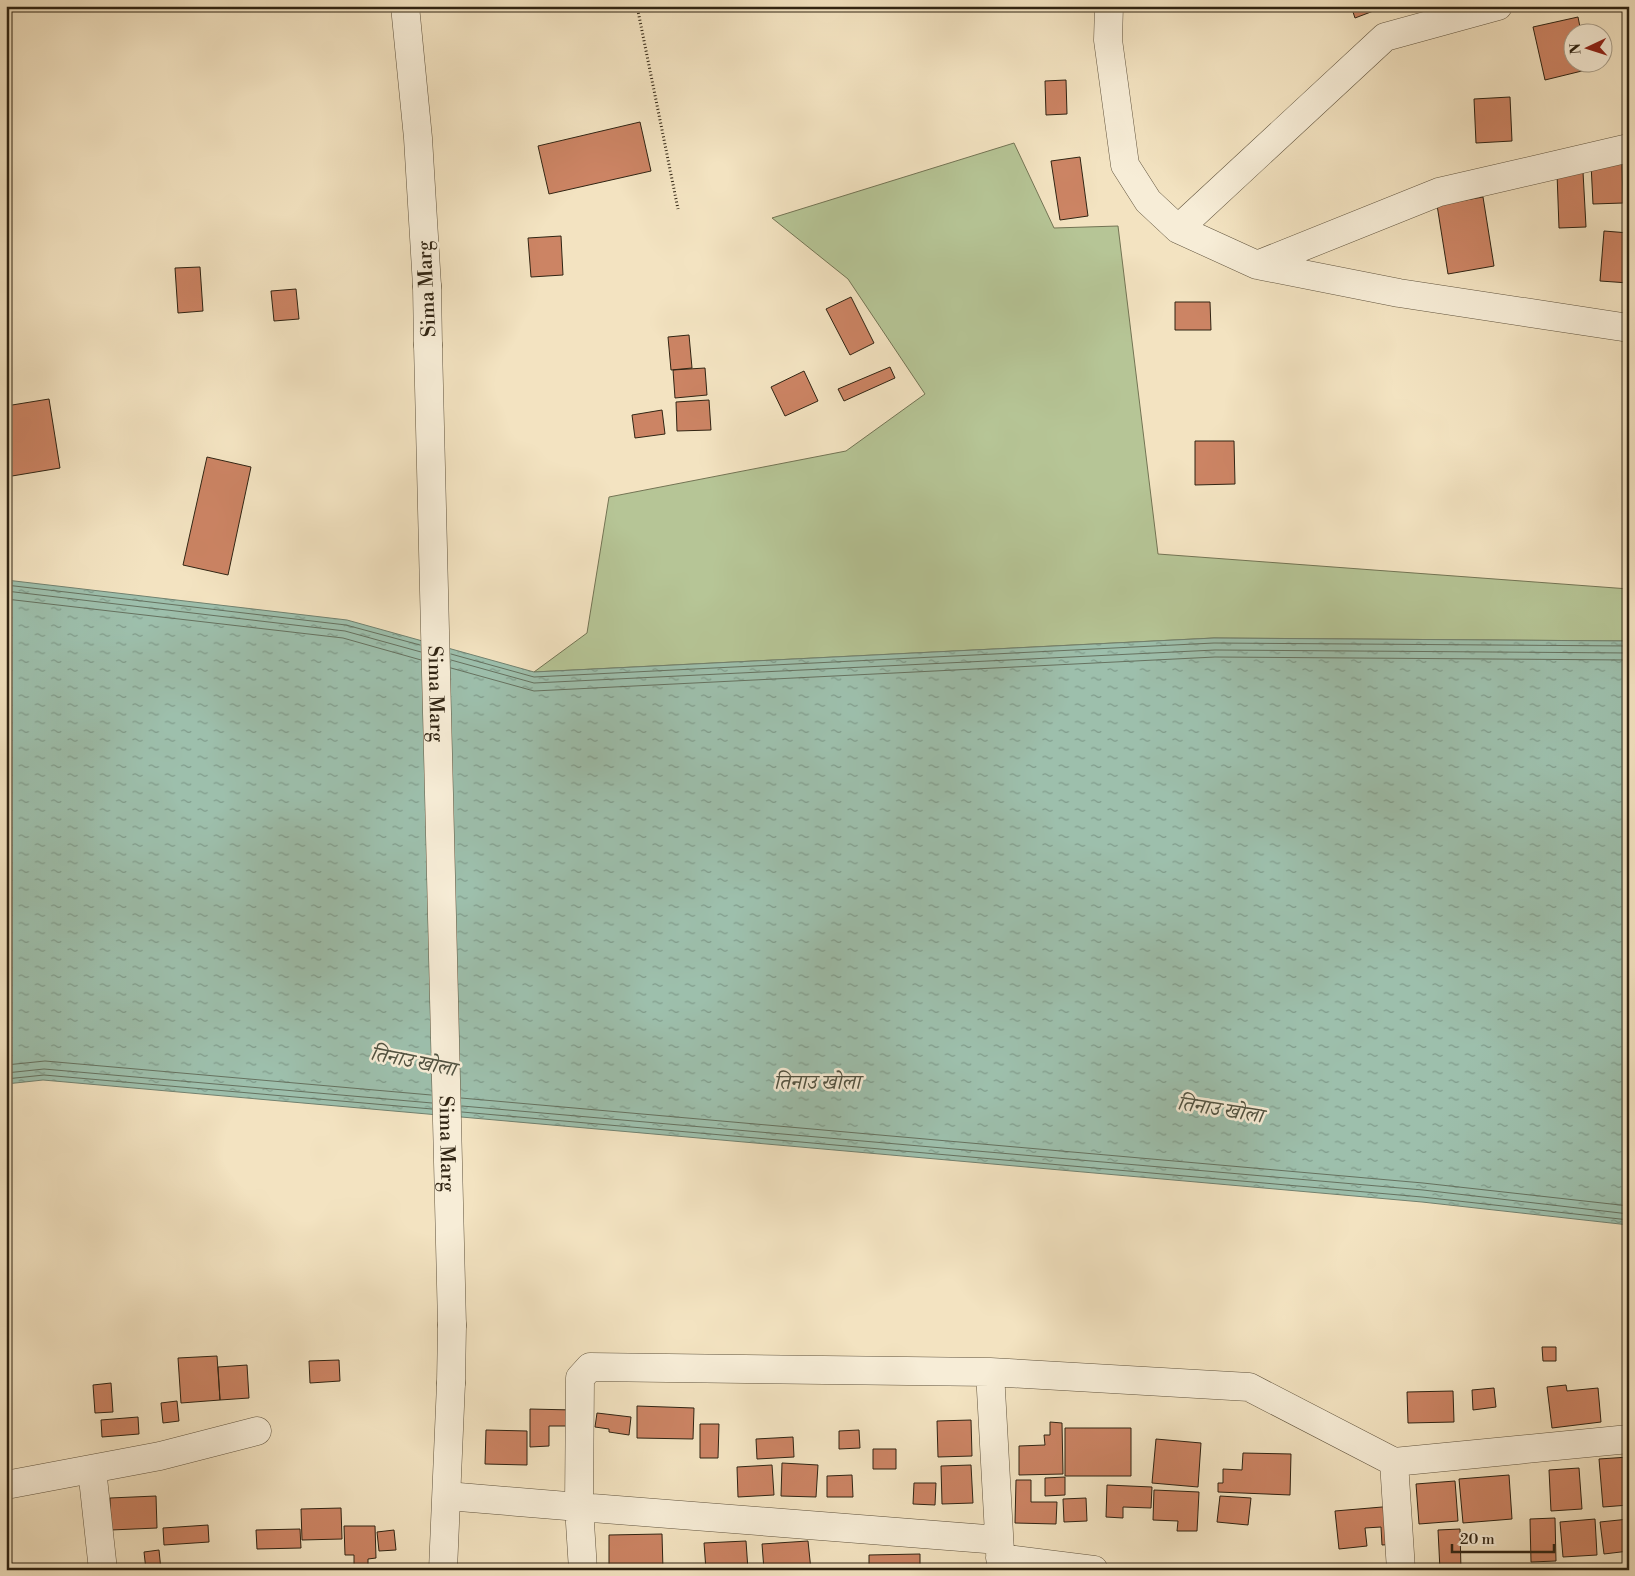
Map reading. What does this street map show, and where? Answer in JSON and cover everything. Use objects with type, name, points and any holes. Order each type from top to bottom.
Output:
[{"type":"street","name":"Sima Marg","points":[[406,6],[418,138],[426,286],[452,1325],[444,1570]]},
{"type":"street","points":[[1109,6],[1108,40],[1125,165],[1148,201],[1178,229],[1257,264],[1399,293],[1622,324]]},
{"type":"street","points":[[1178,229],[1386,37],[1498,6]]},
{"type":"street","points":[[1257,264],[1439,192],[1629,148]]},
{"type":"street","points":[[583,1570],[579,1507],[580,1378],[590,1367],[990,1372],[1249,1387],[1394,1462],[1629,1439]]},
{"type":"street","points":[[990,1372],[1000,1556]]},
{"type":"street","points":[[6,1485],[160,1456],[257,1431]]},
{"type":"street","points":[[1394,1462],[1401,1570]]},
{"type":"street","points":[[92,1469],[103,1570]]},
{"type":"street","points":[[446,1496],[579,1507],[1000,1556],[1094,1570]]},
{"type":"path","points":[[637,6],[678,209]]},
{"type":"shaded area","points":[[1014,143],[1054,228],[1118,226],[1158,554],[1629,589],[1629,641],[1214,638],[534,672],[587,633],[609,497],[846,451],[925,394],[848,279],[772,218]]},
{"type":"water","name":"तिनाउ खोला","points":[[6,580],[347,620],[534,672],[1214,638],[1629,641],[1629,1225],[1422,1202],[43,1080],[6,1084]]},
{"type":"building","points":[[1351,6],[1384,6],[1384,7],[1355,18]]},
{"type":"building","points":[[1578,17],[1579,22],[1562,22],[1562,72],[1578,72],[1545,80],[1533,27]]},
{"type":"building","points":[[1066,80],[1067,114],[1046,115],[1045,81]]},
{"type":"building","points":[[1510,97],[1512,141],[1476,143],[1474,99]]},
{"type":"building","points":[[640,122],[651,171],[549,194],[538,146]]},
{"type":"building","points":[[1080,157],[1088,216],[1060,220],[1051,161]]},
{"type":"building","points":[[1622,163],[1623,203],[1593,204],[1591,164]]},
{"type":"building","points":[[1583,172],[1586,227],[1559,228],[1557,173]]},
{"type":"building","points":[[1483,197],[1494,266],[1448,274],[1437,205]]},
{"type":"building","points":[[1604,231],[1629,233],[1629,283],[1600,281]]},
{"type":"building","points":[[561,236],[563,275],[531,277],[528,238]]},
{"type":"building","points":[[200,267],[203,311],[178,313],[175,268]]},
{"type":"building","points":[[296,289],[299,319],[274,321],[271,291]]},
{"type":"building","points":[[851,297],[874,343],[850,355],[826,309]]},
{"type":"building","points":[[1175,302],[1210,302],[1211,330],[1175,330]]},
{"type":"building","points":[[689,335],[692,368],[671,370],[668,337]]},
{"type":"building","points":[[890,367],[895,378],[844,401],[838,389]]},
{"type":"building","points":[[705,368],[707,395],[675,398],[673,370]]},
{"type":"building","points":[[804,371],[818,401],[785,416],[771,387]]},
{"type":"building","points":[[49,399],[60,468],[6,477],[6,406]]},
{"type":"building","points":[[709,400],[711,430],[677,431],[676,402]]},
{"type":"building","points":[[662,410],[665,434],[635,438],[632,415]]},
{"type":"building","points":[[1195,441],[1234,441],[1235,484],[1195,485]]},
{"type":"building","points":[[207,457],[251,467],[228,575],[183,565]]},
{"type":"building","points":[[1542,1347],[1556,1347],[1556,1361],[1543,1361]]},
{"type":"building","points":[[217,1356],[220,1400],[181,1403],[178,1358]]},
{"type":"building","points":[[339,1360],[340,1381],[310,1383],[309,1361]]},
{"type":"building","points":[[247,1365],[249,1398],[220,1400],[218,1367]]},
{"type":"building","points":[[111,1383],[113,1412],[95,1413],[93,1385]]},
{"type":"building","points":[[1566,1385],[1567,1391],[1598,1388],[1601,1422],[1552,1428],[1547,1387]]},
{"type":"building","points":[[1494,1388],[1496,1407],[1473,1410],[1472,1390]]},
{"type":"building","points":[[1453,1391],[1454,1422],[1408,1423],[1407,1392]]},
{"type":"building","points":[[177,1401],[179,1421],[163,1423],[161,1403]]},
{"type":"building","points":[[637,1406],[694,1408],[693,1439],[637,1438]]},
{"type":"building","points":[[530,1409],[573,1410],[573,1426],[549,1426],[549,1446],[530,1447]]},
{"type":"building","points":[[597,1413],[631,1417],[629,1435],[609,1432],[609,1429],[595,1427]]},
{"type":"building","points":[[138,1417],[139,1434],[102,1437],[101,1420]]},
{"type":"building","points":[[971,1420],[972,1456],[938,1457],[937,1421]]},
{"type":"building","points":[[1050,1422],[1062,1423],[1063,1474],[1019,1475],[1019,1446],[1045,1445],[1044,1435],[1050,1435]]},
{"type":"building","points":[[700,1424],[719,1424],[718,1458],[700,1458]]},
{"type":"building","points":[[1065,1428],[1131,1428],[1131,1476],[1065,1476]]},
{"type":"building","points":[[486,1430],[527,1431],[527,1465],[485,1464]]},
{"type":"building","points":[[859,1430],[860,1448],[839,1449],[839,1431]]},
{"type":"building","points":[[793,1437],[794,1457],[757,1459],[756,1439]]},
{"type":"building","points":[[1156,1439],[1201,1443],[1198,1487],[1152,1483]]},
{"type":"building","points":[[873,1449],[896,1449],[896,1469],[873,1469]]},
{"type":"building","points":[[1243,1453],[1291,1454],[1290,1495],[1218,1492],[1218,1483],[1223,1483],[1223,1469],[1242,1470]]},
{"type":"building","points":[[1629,1457],[1629,1505],[1603,1507],[1599,1459]]},
{"type":"building","points":[[782,1463],[818,1465],[816,1497],[781,1496]]},
{"type":"building","points":[[772,1465],[774,1495],[738,1497],[737,1467]]},
{"type":"building","points":[[971,1465],[973,1503],[942,1504],[941,1466]]},
{"type":"building","points":[[1579,1468],[1582,1509],[1551,1511],[1549,1470]]},
{"type":"building","points":[[852,1475],[853,1497],[827,1497],[827,1476]]},
{"type":"building","points":[[1509,1475],[1512,1519],[1463,1523],[1459,1479]]},
{"type":"building","points":[[1065,1477],[1065,1495],[1045,1496],[1045,1478]]},
{"type":"building","points":[[1016,1480],[1031,1480],[1031,1502],[1057,1502],[1056,1524],[1015,1523]]},
{"type":"building","points":[[1455,1481],[1458,1521],[1419,1524],[1416,1484]]},
{"type":"building","points":[[914,1483],[936,1483],[935,1505],[913,1504]]},
{"type":"building","points":[[1107,1485],[1152,1487],[1151,1508],[1123,1507],[1123,1518],[1106,1517]]},
{"type":"building","points":[[1154,1490],[1199,1492],[1197,1531],[1177,1531],[1178,1521],[1153,1520]]},
{"type":"building","points":[[156,1496],[157,1528],[111,1530],[110,1498]]},
{"type":"building","points":[[1220,1496],[1251,1498],[1248,1525],[1217,1522]]},
{"type":"building","points":[[1086,1498],[1087,1521],[1064,1522],[1063,1499]]},
{"type":"building","points":[[1394,1506],[1398,1544],[1382,1545],[1381,1527],[1365,1528],[1367,1546],[1339,1549],[1335,1511]]},
{"type":"building","points":[[341,1508],[342,1539],[302,1540],[301,1509]]},
{"type":"building","points":[[1555,1518],[1556,1561],[1531,1562],[1530,1519]]},
{"type":"building","points":[[1595,1519],[1597,1555],[1563,1557],[1560,1522]]},
{"type":"building","points":[[1629,1519],[1629,1551],[1604,1554],[1600,1522]]},
{"type":"building","points":[[208,1525],[209,1542],[164,1545],[163,1528]]},
{"type":"building","points":[[344,1526],[375,1526],[376,1558],[368,1559],[368,1570],[354,1570],[354,1555],[345,1555]]},
{"type":"building","points":[[300,1529],[301,1548],[257,1549],[256,1530]]},
{"type":"building","points":[[1460,1529],[1461,1570],[1440,1570],[1438,1530]]},
{"type":"building","points":[[394,1530],[396,1550],[379,1551],[377,1532]]},
{"type":"building","points":[[662,1534],[663,1570],[609,1570],[609,1535]]},
{"type":"building","points":[[746,1541],[748,1570],[706,1570],[704,1543]]},
{"type":"building","points":[[808,1541],[811,1570],[764,1570],[762,1544]]},
{"type":"building","points":[[159,1550],[161,1570],[146,1570],[144,1552]]},
{"type":"building","points":[[920,1554],[920,1570],[869,1570],[869,1555]]}]
